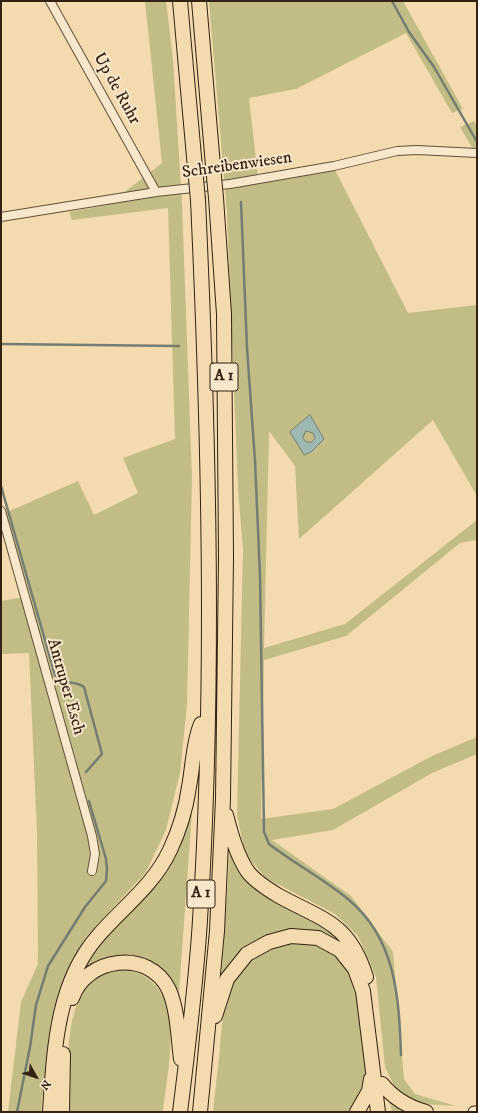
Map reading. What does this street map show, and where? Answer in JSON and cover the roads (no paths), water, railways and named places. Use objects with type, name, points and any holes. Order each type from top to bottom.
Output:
[{"type":"highway","name":"A 1","points":[[180,1],[198,200],[209,484],[208,705],[200,922],[193,1003],[180,1112]]},
{"type":"highway","name":"A 1","points":[[199,1],[216,198],[224,314],[226,557],[223,799],[217,931],[200,1112]]},
{"type":"highway","points":[[50,1112],[57,1033],[65,998],[73,977],[82,959],[97,937],[152,879],[170,850],[182,818],[200,727],[208,705]]},
{"type":"highway","points":[[223,799],[232,840],[248,872],[271,891],[335,925],[353,944],[361,960],[367,979],[377,1067],[387,1112]]},
{"type":"highway","points":[[204,1065],[216,1012],[227,979],[247,954],[270,942],[291,936],[318,938],[340,950],[355,969],[363,991],[378,1112]]},
{"type":"highway","points":[[62,1112],[63,1053],[68,1011],[74,993],[82,981],[88,974],[106,965],[124,962],[143,967],[153,972],[168,989],[176,1016],[184,1082]]},
{"type":"highway","points":[[358,1112],[369,1090],[372,1072]]},
{"type":"highway","points":[[382,1084],[390,1094],[401,1102],[412,1108],[426,1112]]},
{"type":"street","name":"Up de Ruhr","points":[[50,1],[156,192]]},
{"type":"street","name":"Schreibenwiesen","points":[[1,217],[156,192],[230,184],[334,166],[397,151],[417,150],[477,153]]},
{"type":"street","name":"Antruper Esch","points":[[1,511],[92,836],[95,854],[92,871]]},
{"type":"water","points":[[310,415],[324,439],[311,452],[304,455],[290,432]],"holes":[[[306,431],[313,433],[315,438],[312,442],[306,442],[303,438]]]},
{"type":"waterway","points":[[392,1],[409,32],[434,67],[477,142]]},
{"type":"waterway","points":[[241,202],[247,348],[255,461],[260,576],[264,832],[269,844],[330,885],[349,900],[365,916],[377,933],[386,951],[396,991],[399,1012],[401,1055]]},
{"type":"waterway","points":[[1,344],[179,346]]},
{"type":"waterway","points":[[1,486],[55,675],[61,680],[84,687],[102,754],[86,772]]},
{"type":"waterway","points":[[17,1112],[30,1047],[36,1005],[48,966],[85,907],[106,881],[106,859],[89,801]]}]
